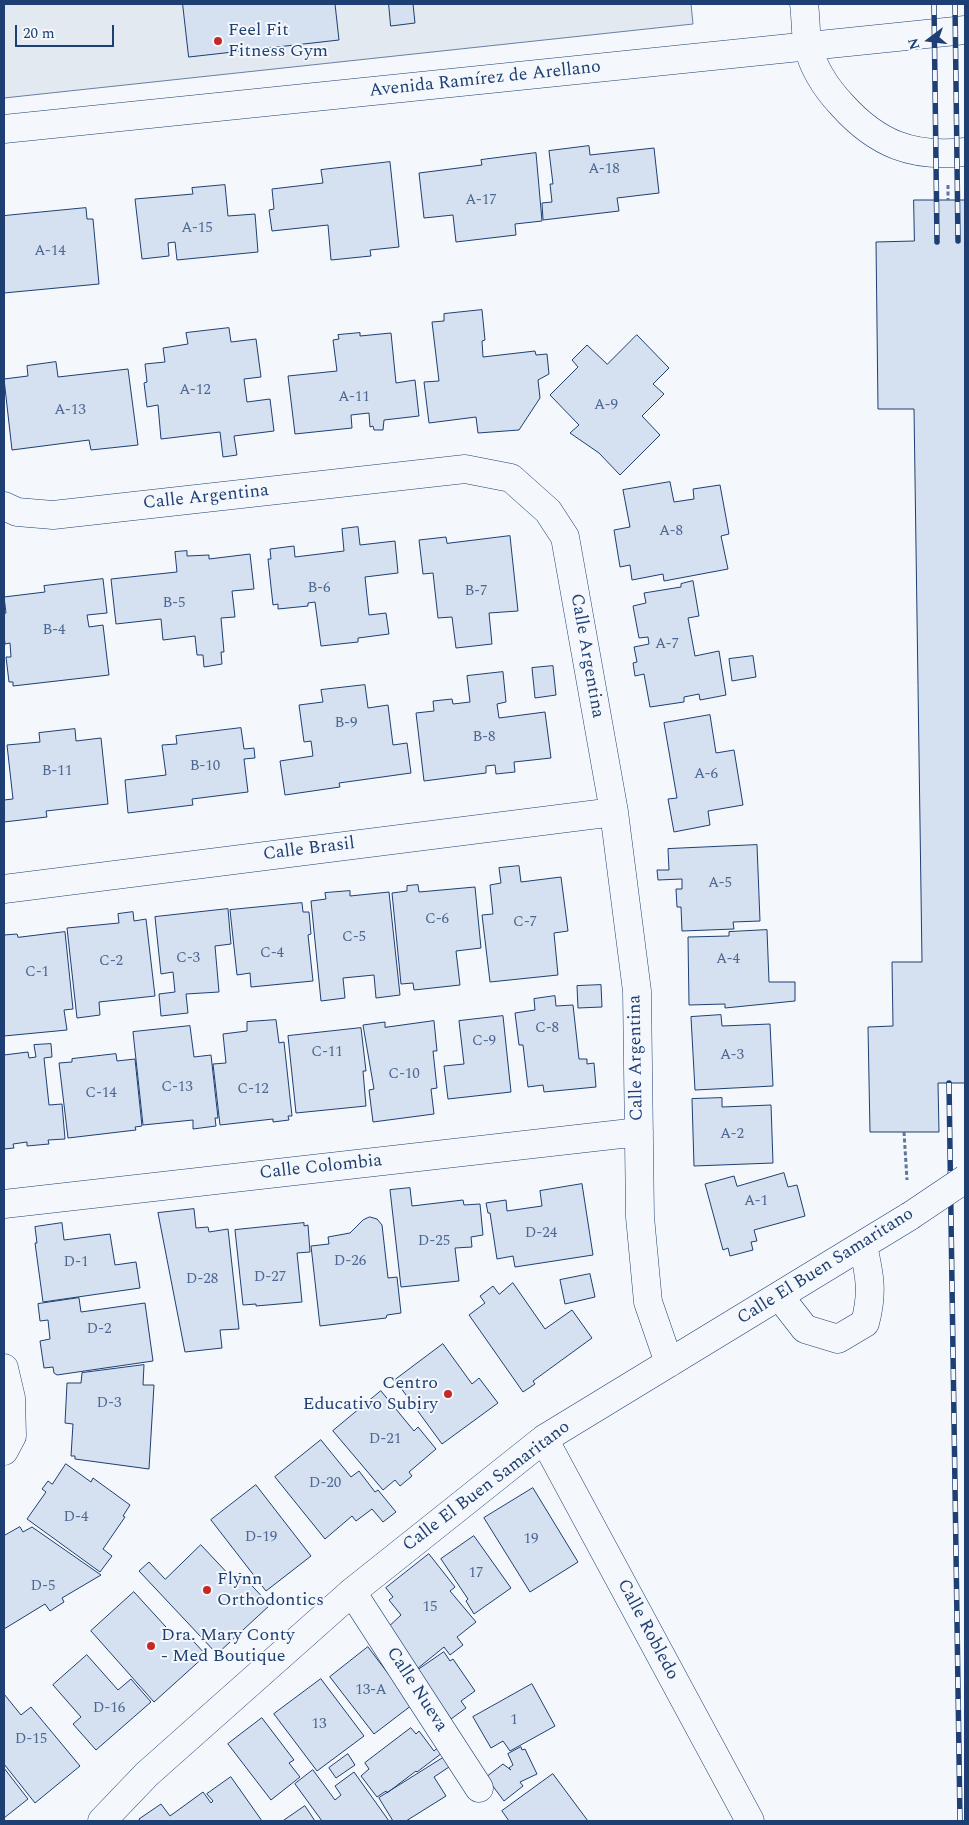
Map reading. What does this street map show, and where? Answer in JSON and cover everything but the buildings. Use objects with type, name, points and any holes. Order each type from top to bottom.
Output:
[{"type":"street","points":[[804,4],[808,47],[825,87],[861,126],[888,142],[907,149],[942,154],[965,152]]},
{"type":"street","name":"Avenida Ramírez de Arellano","points":[[4,129],[965,30]]},
{"type":"street","name":"Calle Argentina","points":[[4,506],[17,512],[53,515],[465,468],[511,478],[548,511],[565,537],[614,812],[636,992],[640,1217],[648,1302],[669,1363]]},
{"type":"street","name":"Calle Brasil","points":[[4,889],[614,812]]},
{"type":"street","name":"Calle Colombia","points":[[4,1204],[638,1132]]},
{"type":"street","name":"Calle El Buen Samaritano","points":[[107,1820],[148,1774],[352,1592],[544,1439],[863,1246],[965,1179]]},
{"type":"street","points":[[780,1296],[805,1329],[838,1339],[865,1323],[870,1304],[871,1281],[863,1246]]},
{"type":"street","points":[[4,1368],[11,1398],[12,1436],[4,1451]]},
{"type":"street","name":"Calle Robledo","points":[[544,1439],[750,1821]]},
{"type":"street","name":"Calle Nueva","points":[[352,1592],[479,1788]]},
{"type":"path","points":[[904,1132],[910,1216]]},
{"type":"shaded area","points":[[4,4],[691,4],[693,24],[4,98]]},
{"type":"railway","points":[[934,4],[937,242]]},
{"type":"railway","points":[[955,4],[958,241]]},
{"type":"railway","points":[[949,1083],[960,1821]]},
{"type":"place","name":"Feel Fit Fitness Gym","points":[[218,41]]},
{"type":"place","name":"Centro Educativo Subiry","points":[[448,1394]]},
{"type":"place","name":"Flynn Orthodontics","points":[[207,1590]]},
{"type":"place","name":"Dra. Mary Conty - Med Boutique","points":[[151,1646]]}]
